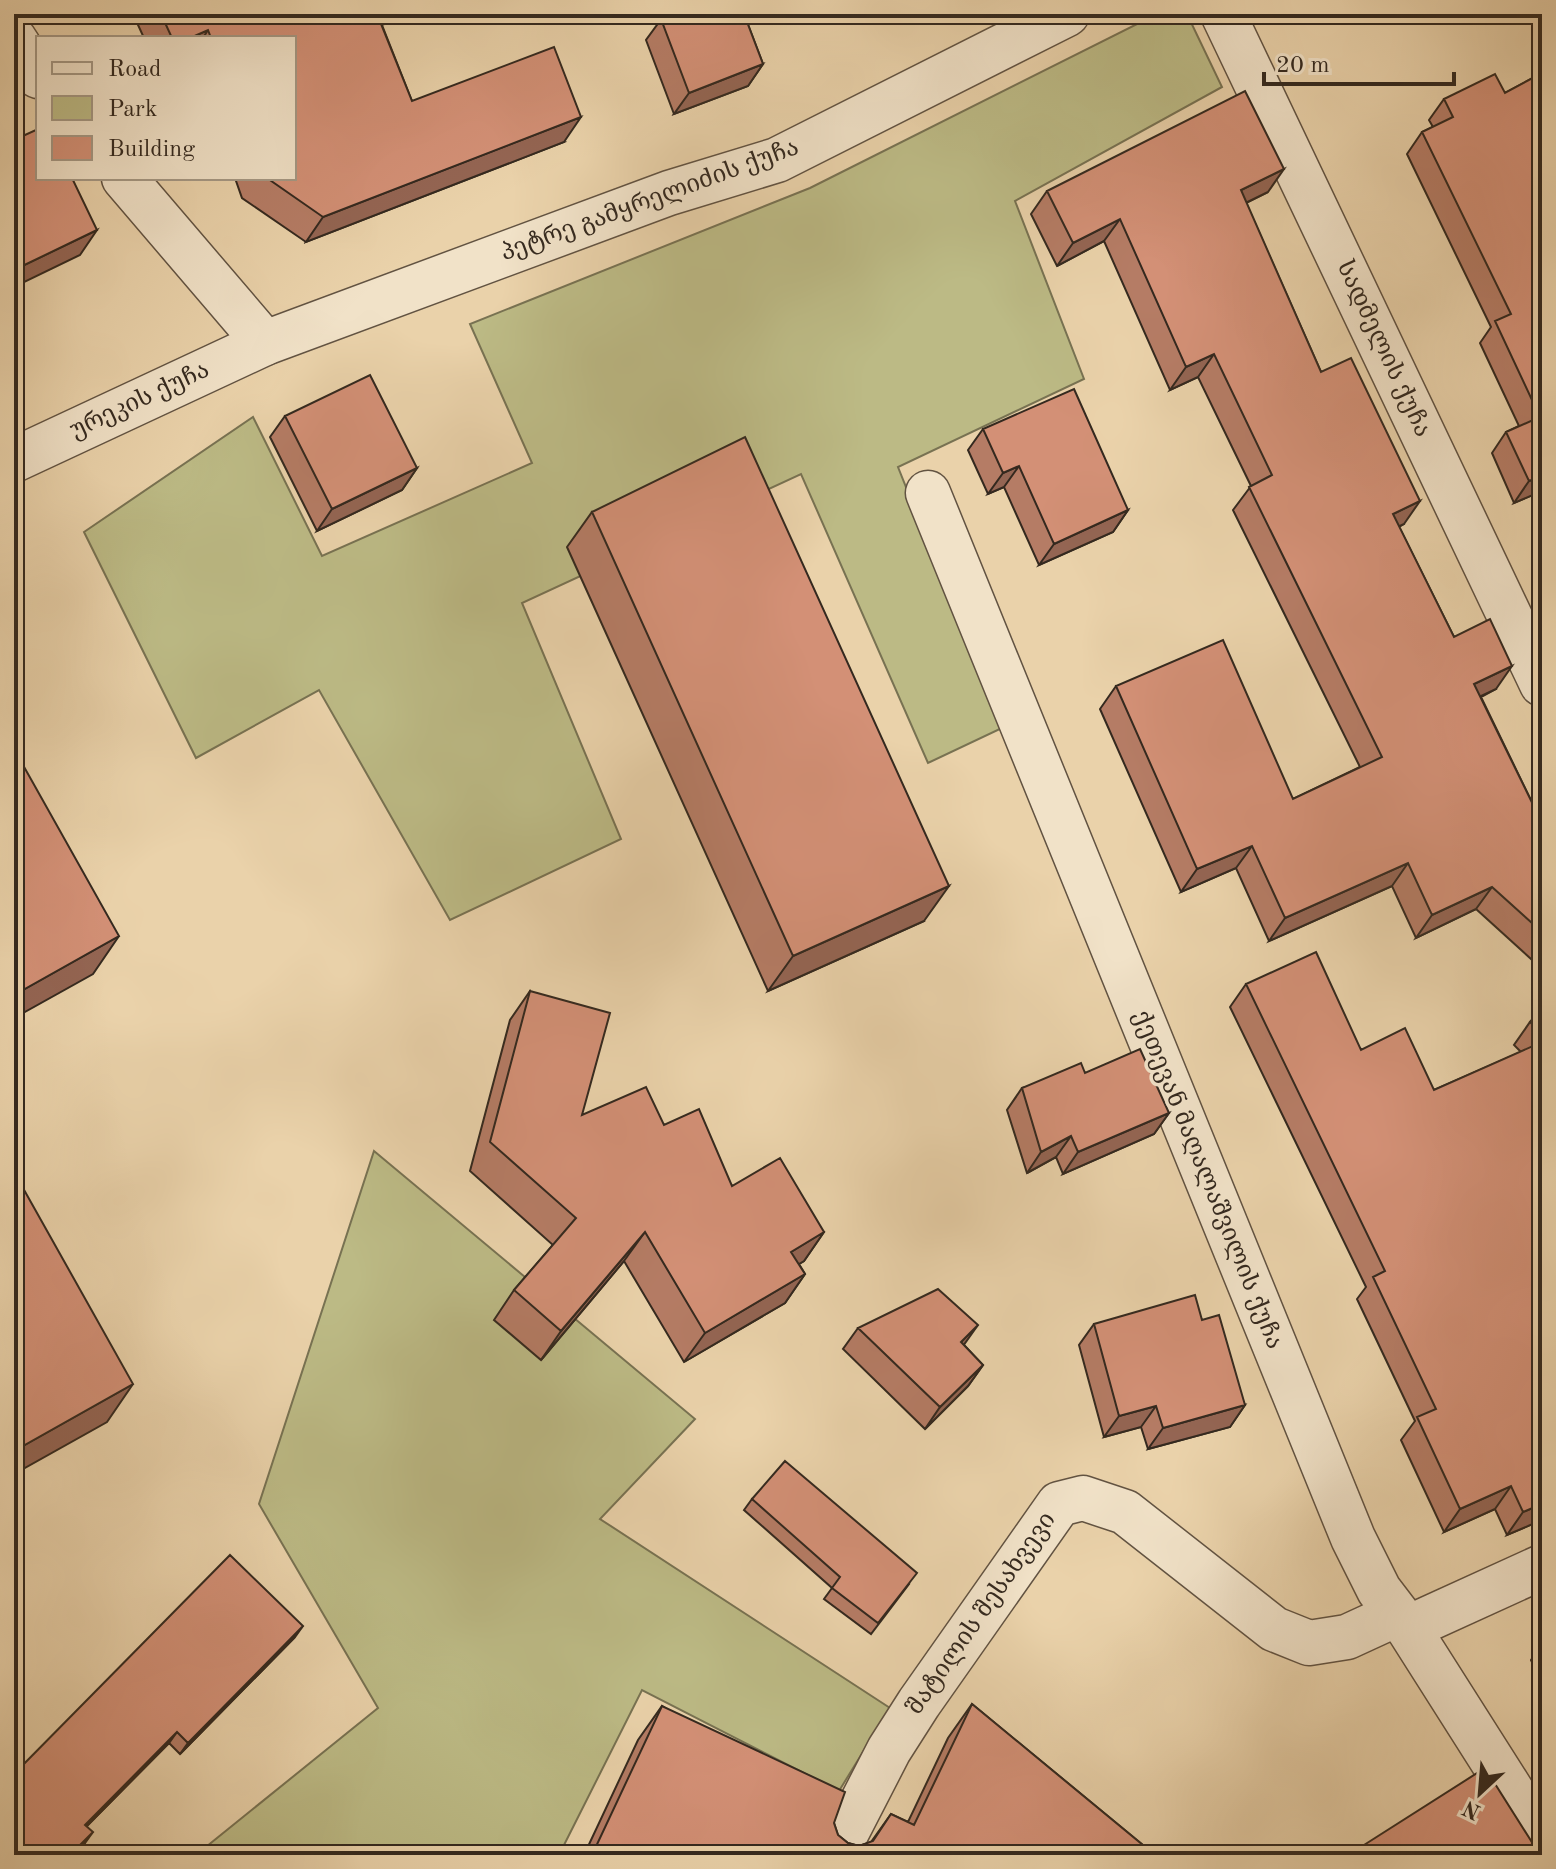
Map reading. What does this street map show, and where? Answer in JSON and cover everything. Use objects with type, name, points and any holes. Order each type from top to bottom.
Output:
[{"type":"street","name":"პეტრე გამყრელიძის ქუჩა","points":[[265,343],[669,193],[777,160],[1067,14]]},
{"type":"street","name":"სადმელის ქუჩა","points":[[1223,14],[1542,684]]},
{"type":"street","points":[[14,39],[36,73]]},
{"type":"street","points":[[126,180],[265,343]]},
{"type":"street","name":"ურეკის ქუჩა","points":[[14,460],[265,343]]},
{"type":"street","name":"ქეთევან მაღალაშვილის ქუჩა","points":[[928,493],[1353,1538],[1379,1590],[1542,1839]]},
{"type":"street","name":"შატილის შესახვევი","points":[[835,1855],[896,1738],[1059,1504],[1083,1498],[1125,1512],[1274,1629],[1309,1643],[1347,1637],[1402,1621],[1542,1567]]},
{"type":"green space","points":[[1157,14],[1187,14],[1222,87],[1015,201],[1084,379],[898,467],[1002,728],[928,763],[801,474],[522,603],[621,839],[450,920],[319,690],[196,758],[84,532],[253,417],[322,556],[532,463],[470,324],[810,188]]},
{"type":"green space","points":[[374,1151],[695,1419],[600,1519],[890,1708],[839,1791],[642,1690],[559,1855],[196,1855],[378,1708],[259,1504]]},
{"type":"building","points":[[161,14],[377,14],[412,101],[554,47],[581,117],[323,217],[270,180],[296,180],[296,36],[210,36],[208,30],[194,36],[171,36]]},
{"type":"building","points":[[675,14],[744,14],[763,64],[689,93],[661,19]]},
{"type":"building","points":[[1542,73],[1542,476],[1529,481],[1506,432],[1540,417],[1495,321],[1511,314],[1422,132],[1453,117],[1444,99],[1495,74],[1505,93]]},
{"type":"building","points":[[1245,91],[1284,169],[1241,190],[1321,372],[1351,358],[1420,501],[1393,514],[1454,637],[1490,619],[1512,666],[1474,684],[1542,823],[1542,932],[1492,887],[1432,915],[1408,863],[1285,918],[1252,846],[1197,869],[1116,686],[1223,640],[1293,799],[1382,757],[1249,487],[1272,475],[1214,354],[1186,367],[1120,219],[1073,243],[1047,191]]},
{"type":"building","points":[[36,130],[36,180],[73,180],[97,230],[14,270],[14,140]]},
{"type":"building","points":[[370,375],[417,468],[332,509],[285,416]]},
{"type":"building","points":[[1074,389],[1128,510],[1054,544],[1019,466],[1003,473],[983,429]]},
{"type":"building","points":[[745,437],[949,886],[793,956],[592,512]]},
{"type":"building","points":[[14,749],[119,936],[14,995]]},
{"type":"building","points":[[1316,952],[1361,1050],[1405,1028],[1434,1090],[1542,1042],[1542,1305],[1539,1306],[1542,1313],[1542,1504],[1523,1512],[1511,1486],[1460,1509],[1417,1417],[1436,1409],[1373,1277],[1385,1271],[1246,984]]},
{"type":"building","points":[[530,991],[610,1013],[582,1115],[646,1087],[664,1125],[699,1109],[732,1186],[780,1158],[824,1232],[791,1252],[805,1274],[705,1333],[645,1232],[561,1331],[514,1290],[576,1218],[490,1142]]},
{"type":"building","points":[[1542,1009],[1542,1034],[1530,1022]]},
{"type":"building","points":[[1140,1049],[1169,1113],[1078,1152],[1071,1136],[1041,1152],[1022,1088],[1081,1063],[1085,1073]]},
{"type":"building","points":[[14,1172],[133,1384],[14,1451]]},
{"type":"building","points":[[938,1289],[978,1325],[961,1342],[983,1365],[940,1407],[858,1328]]},
{"type":"building","points":[[1195,1295],[1202,1320],[1219,1315],[1245,1405],[1163,1428],[1156,1406],[1119,1416],[1094,1324]]},
{"type":"building","points":[[785,1461],[917,1573],[878,1623],[832,1588],[840,1577],[752,1499]]},
{"type":"building","points":[[230,1555],[303,1626],[188,1743],[177,1732],[85,1825],[93,1832],[70,1855],[14,1855],[14,1774]]},
{"type":"building","points":[[972,1704],[1155,1855],[592,1855],[662,1706],[845,1792],[834,1823],[838,1835],[848,1843],[859,1846],[873,1841],[891,1814],[914,1825]]},
{"type":"building","points":[[1485,1768],[1540,1855],[1350,1855],[1364,1845]]}]
